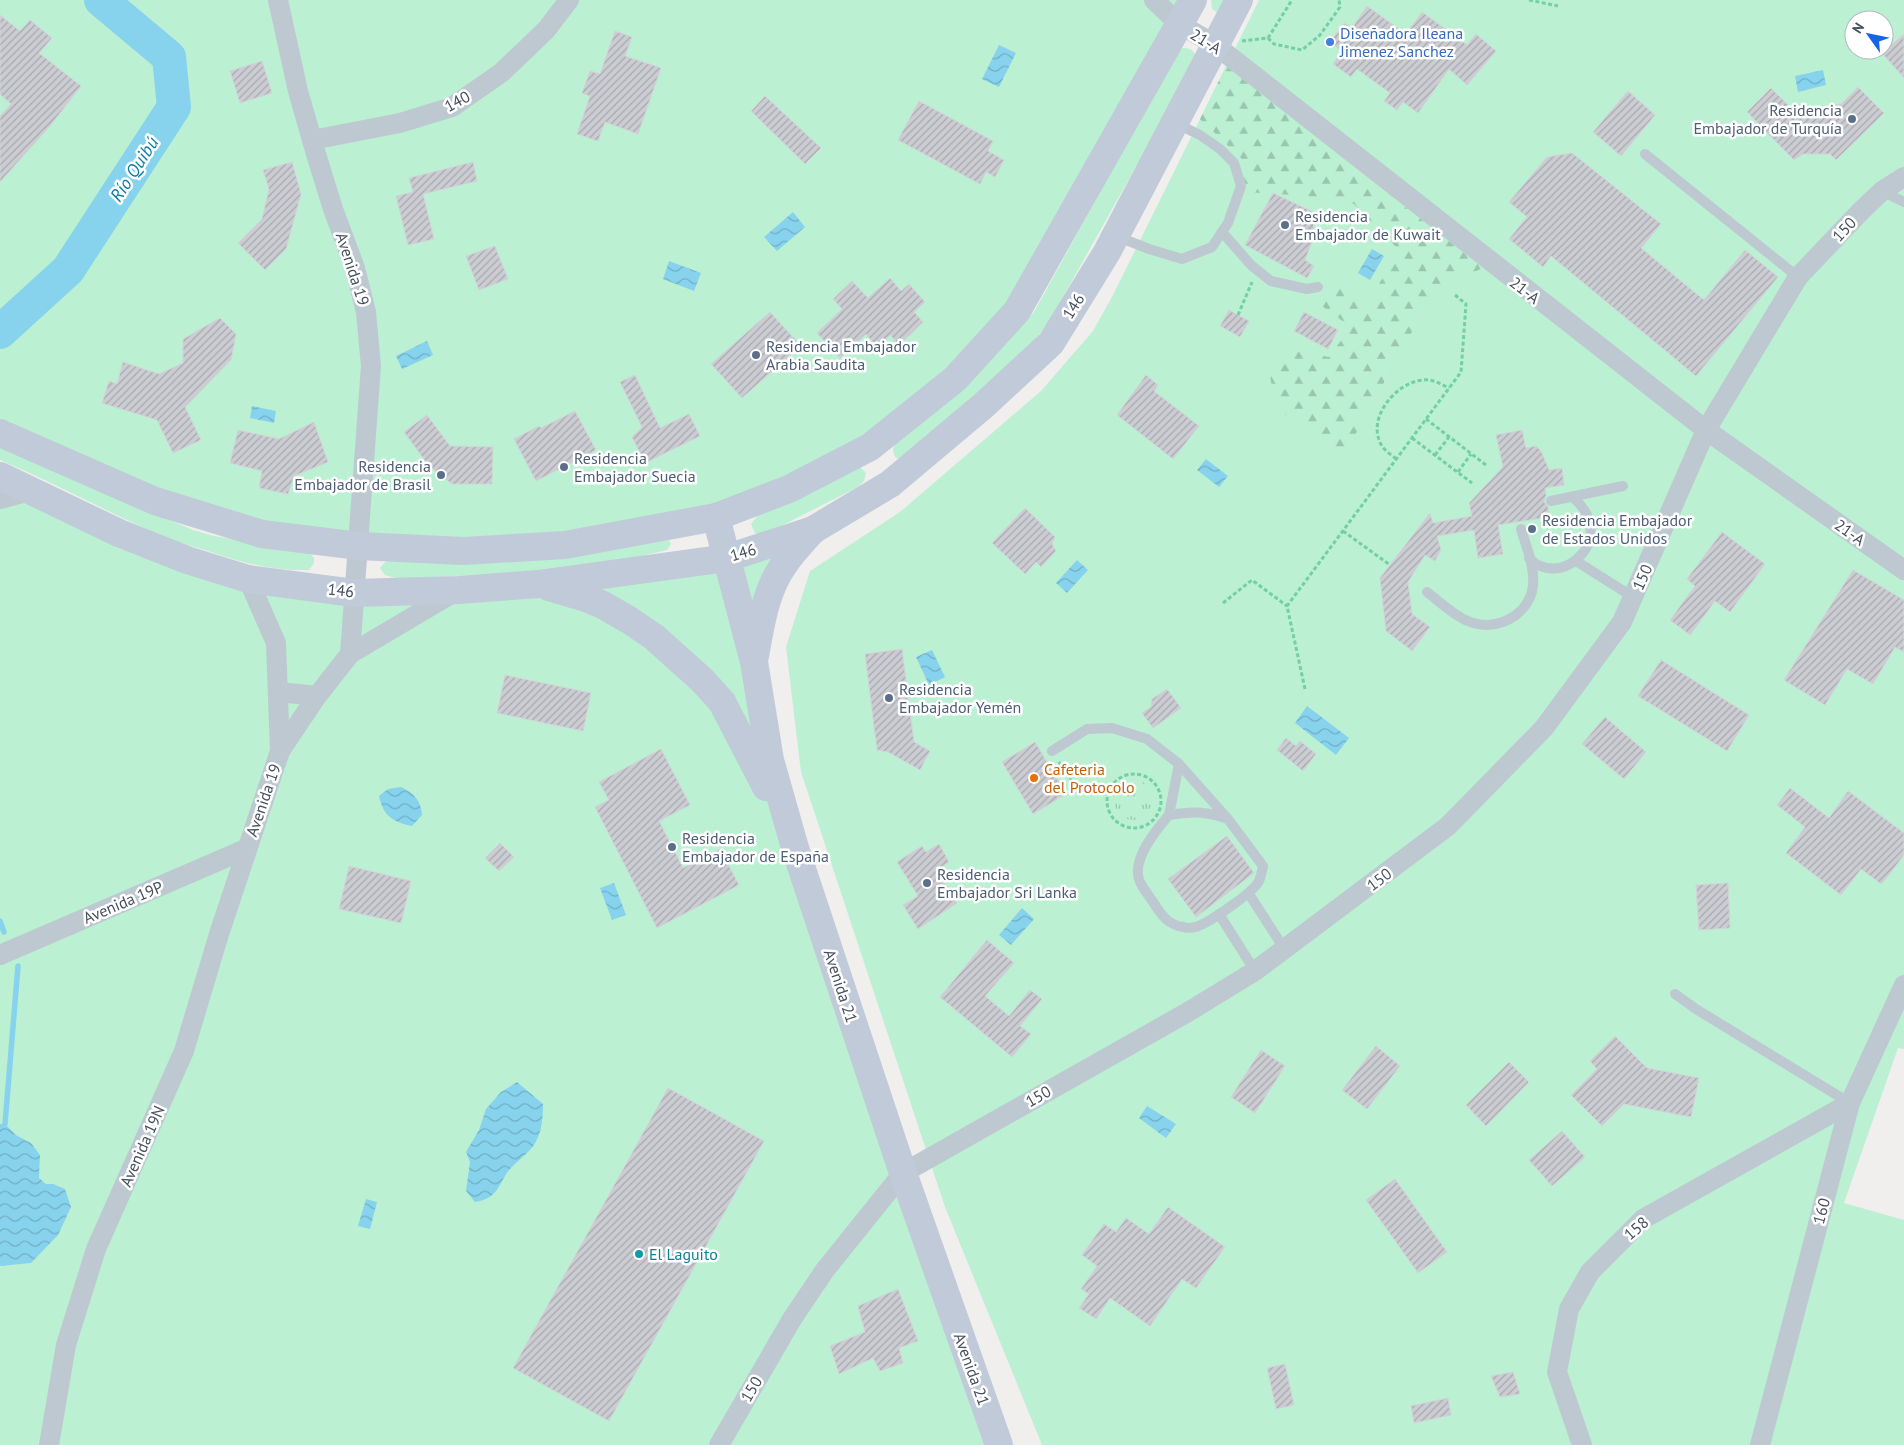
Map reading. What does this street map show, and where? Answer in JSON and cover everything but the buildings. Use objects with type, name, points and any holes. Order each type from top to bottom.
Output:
[{"type":"main road","points":[[0,433],[155,501],[262,534],[359,546],[463,550],[565,545],[716,517],[789,489],[870,447],[955,379],[1016,311],[1193,0]]},
{"type":"main road","name":"146","points":[[0,476],[33,490],[119,533],[187,560],[248,578],[354,593],[459,590],[538,584],[727,558],[813,530],[890,484],[984,405],[1051,343],[1115,236],[1214,44],[1239,0]]},
{"type":"main road","points":[[870,447],[890,484]]},
{"type":"main road","name":"Avenida 21","points":[[716,517],[754,662],[770,760],[795,848],[903,1173],[999,1445]]},
{"type":"main road","points":[[754,662],[768,596],[777,576],[794,551],[813,530]]},
{"type":"main road","points":[[538,584],[603,605],[654,637],[702,680],[722,702],[736,726],[795,848]]},
{"type":"street","name":"Avenida 19","points":[[278,0],[298,91],[333,209],[355,268],[366,312],[371,366],[354,593]]},
{"type":"street","name":"140","points":[[312,140],[400,123],[452,107],[501,73],[546,30],[569,0]]},
{"type":"street","name":"21-A","points":[[1154,0],[1179,24],[1214,44],[1706,430],[1904,570]]},
{"type":"street","name":"150","points":[[719,1445],[792,1319],[826,1270],[903,1173],[1188,1012],[1255,971],[1448,826],[1544,728],[1622,622],[1706,430],[1798,278],[1862,210],[1882,191],[1904,177]]},
{"type":"street","points":[[0,498],[33,490]]},
{"type":"street","name":"Avenida 19","points":[[248,578],[276,643],[280,751]]},
{"type":"street","name":"Avenida 19","points":[[246,849],[280,751],[317,696],[350,654],[459,590]]},
{"type":"street","points":[[350,654],[354,593]]},
{"type":"street","points":[[279,692],[317,696]]},
{"type":"street","name":"Avenida 19P","points":[[0,955],[246,849]]},
{"type":"street","name":"Avenida 19N","points":[[49,1445],[66,1345],[96,1248],[184,1051],[246,849]]},
{"type":"street","name":"160","points":[[1760,1445],[1850,1103],[1904,985]]},
{"type":"street","name":"158","points":[[1582,1445],[1557,1372],[1569,1309],[1590,1272],[1643,1219],[1850,1103]]},
{"type":"lane","points":[[1115,236],[1149,249],[1182,258],[1212,247],[1228,223],[1241,186],[1234,163],[1220,149],[1200,135],[1174,123]]},
{"type":"lane","points":[[1645,154],[1798,278]]},
{"type":"lane","points":[[1882,191],[1904,202]]},
{"type":"lane","points":[[1222,232],[1271,281],[1307,290],[1318,286]]},
{"type":"lane","points":[[1551,501],[1623,486]]},
{"type":"lane","points":[[1529,558],[1538,566],[1551,568],[1565,566],[1576,561],[1585,552],[1590,540],[1591,528],[1588,516],[1582,506],[1572,496]]},
{"type":"lane","points":[[1427,592],[1467,621],[1482,625],[1496,625],[1510,620],[1521,611],[1529,599],[1533,586],[1532,572],[1521,529]]},
{"type":"lane","points":[[1576,561],[1633,597]]},
{"type":"lane","points":[[1052,751],[1087,728],[1112,728],[1147,739],[1179,764],[1228,819],[1263,866],[1259,881],[1249,894],[1196,927],[1184,927],[1173,924],[1162,917],[1139,880],[1139,862],[1144,849],[1153,834],[1169,815],[1179,764]]},
{"type":"lane","points":[[1169,815],[1198,812],[1213,813],[1228,819]]},
{"type":"lane","points":[[1249,894],[1285,950]]},
{"type":"lane","points":[[1219,914],[1255,971]]},
{"type":"lane","points":[[1675,994],[1696,1009],[1850,1103]]},
{"type":"path","points":[[1292,0],[1268,38],[1274,44],[1302,50],[1320,35],[1340,7],[1340,0]]},
{"type":"path","points":[[1530,0],[1558,6]]},
{"type":"path","points":[[1238,315],[1258,270]]},
{"type":"path","points":[[1287,606],[1461,372],[1466,304],[1455,295]]},
{"type":"path","points":[[1396,459],[1382,446],[1378,433],[1380,414],[1390,399],[1406,385],[1424,379],[1438,382],[1449,388]]},
{"type":"path","points":[[1426,419],[1486,465]]},
{"type":"path","points":[[1435,455],[1449,437]]},
{"type":"path","points":[[1412,438],[1472,483]]},
{"type":"path","points":[[1458,472],[1471,454]]},
{"type":"path","points":[[1343,531],[1390,565]]},
{"type":"path","points":[[1223,603],[1252,580],[1287,606],[1305,689]]},
{"type":"path","points":[[1052,751],[1071,780],[1108,793]]},
{"type":"path","points":[[1126,775],[1143,775],[1151,779],[1161,794],[1159,811],[1155,819],[1147,824],[1130,828],[1114,819],[1109,811],[1108,793],[1118,779],[1126,775]]},
{"type":"green space","points":[[0,0],[1193,0],[1017,311],[955,379],[789,489],[565,545],[262,534],[0,433]]},
{"type":"green space","points":[[1211,0],[1228,0],[1218,13],[1212,9]]},
{"type":"green space","points":[[1259,0],[1904,0],[1904,1049],[1898,1048],[1844,1203],[1904,1220],[1904,1445],[1042,1445],[945,1207],[801,772],[786,647],[810,571],[900,512],[1041,391],[1093,331],[1113,295]]},
{"type":"green space","points":[[1188,48],[1196,56],[1189,72],[1050,320],[1024,354],[904,459],[896,458],[893,448],[899,439],[990,360],[1034,312],[1178,51]]},
{"type":"green space","points":[[1226,66],[1483,268],[1436,288],[1344,455],[1277,409],[1269,372],[1289,350],[1329,357],[1351,327],[1315,301],[1335,286],[1366,304],[1400,251],[1354,204],[1306,196],[1246,192],[1242,159],[1200,119]]},
{"type":"green space","points":[[0,442],[92,487],[193,530],[214,536],[309,552],[314,558],[314,563],[309,570],[282,569],[256,565],[167,538],[0,460]]},
{"type":"green space","points":[[860,467],[866,473],[864,481],[858,487],[763,535],[755,533],[751,524],[759,514]]},
{"type":"green space","name":"El Laguito","points":[[0,476],[119,533],[354,593],[727,558],[770,760],[999,1445],[0,1445],[0,1266],[9,1264],[53,1184],[46,1184],[38,1178],[40,1168],[31,1143],[16,1135],[5,1125],[0,1124]]},
{"type":"green space","points":[[664,537],[671,544],[667,550],[568,568],[399,579],[385,575],[380,568],[386,561]]},
{"type":"green space","points":[[781,552],[761,578],[752,611],[743,564]]},
{"type":"green space","points":[[1134,780],[1148,786],[1154,800],[1148,814],[1134,820],[1120,814],[1114,800],[1120,786]]},
{"type":"water","points":[[999,45],[1016,53],[999,87],[982,79]]},
{"type":"water","points":[[1823,70],[1826,85],[1798,92],[1795,76]]},
{"type":"water","points":[[793,212],[805,227],[777,251],[764,237]]},
{"type":"water","points":[[1372,249],[1384,256],[1370,280],[1358,273]]},
{"type":"water","points":[[669,261],[701,273],[694,291],[663,279]]},
{"type":"water","points":[[427,341],[433,355],[402,369],[396,356]]},
{"type":"water","points":[[252,406],[276,411],[274,423],[250,418]]},
{"type":"water","points":[[1206,459],[1228,476],[1219,487],[1197,470]]},
{"type":"water","points":[[1077,560],[1088,570],[1067,593],[1056,583]]},
{"type":"water","points":[[932,650],[945,677],[929,685],[916,657]]},
{"type":"water","points":[[1307,706],[1349,738],[1336,755],[1295,723]]},
{"type":"water","points":[[401,787],[413,795],[420,806],[422,815],[412,826],[390,817],[383,809],[379,796],[388,789]]},
{"type":"water","points":[[614,883],[626,915],[612,920],[600,888]]},
{"type":"water","points":[[1022,908],[1034,919],[1011,945],[999,935]]},
{"type":"water","points":[[517,1082],[543,1104],[539,1135],[529,1151],[509,1170],[493,1195],[475,1202],[466,1191],[470,1162],[466,1152],[479,1130],[486,1109],[501,1092]]},
{"type":"water","points":[[1147,1106],[1176,1124],[1166,1138],[1139,1118]]},
{"type":"water","points":[[0,1124],[5,1124],[16,1135],[31,1143],[40,1155],[39,1178],[46,1184],[53,1184],[65,1189],[71,1207],[58,1235],[31,1263],[0,1266]]},
{"type":"water","points":[[366,1199],[377,1202],[370,1229],[358,1226]]},
{"type":"waterway","name":"Río Quibú","points":[[0,332],[68,270],[174,107],[169,57],[101,0]]},
{"type":"waterway","points":[[0,921],[4,932]]},
{"type":"waterway","points":[[5,1124],[18,966]]},
{"type":"place","name":"Diseñadora Ileana Jimenez Sanchez","points":[[1330,42]]},
{"type":"place","name":"Residencia Embajador de Turquía","points":[[1852,119]]},
{"type":"place","name":"Residencia Embajador de Kuwait","points":[[1285,225]]},
{"type":"place","name":"Residencia Embajador Arabia Saudita","points":[[756,355]]},
{"type":"place","name":"Residencia Embajador Suecia","points":[[564,467]]},
{"type":"place","name":"Residencia Embajador de Brasil","points":[[441,475]]},
{"type":"place","name":"Residencia Embajador de Estados Unidos","points":[[1532,529]]},
{"type":"place","name":"Residencia Embajador Yemén","points":[[889,698]]},
{"type":"place","name":"Cafeteria del Protocolo","points":[[1034,778]]},
{"type":"place","name":"Residencia Embajador de España","points":[[672,847]]},
{"type":"place","name":"Residencia Embajador Sri Lanka","points":[[927,883]]},
{"type":"place","name":"El Laguito","points":[[639,1254]]}]
